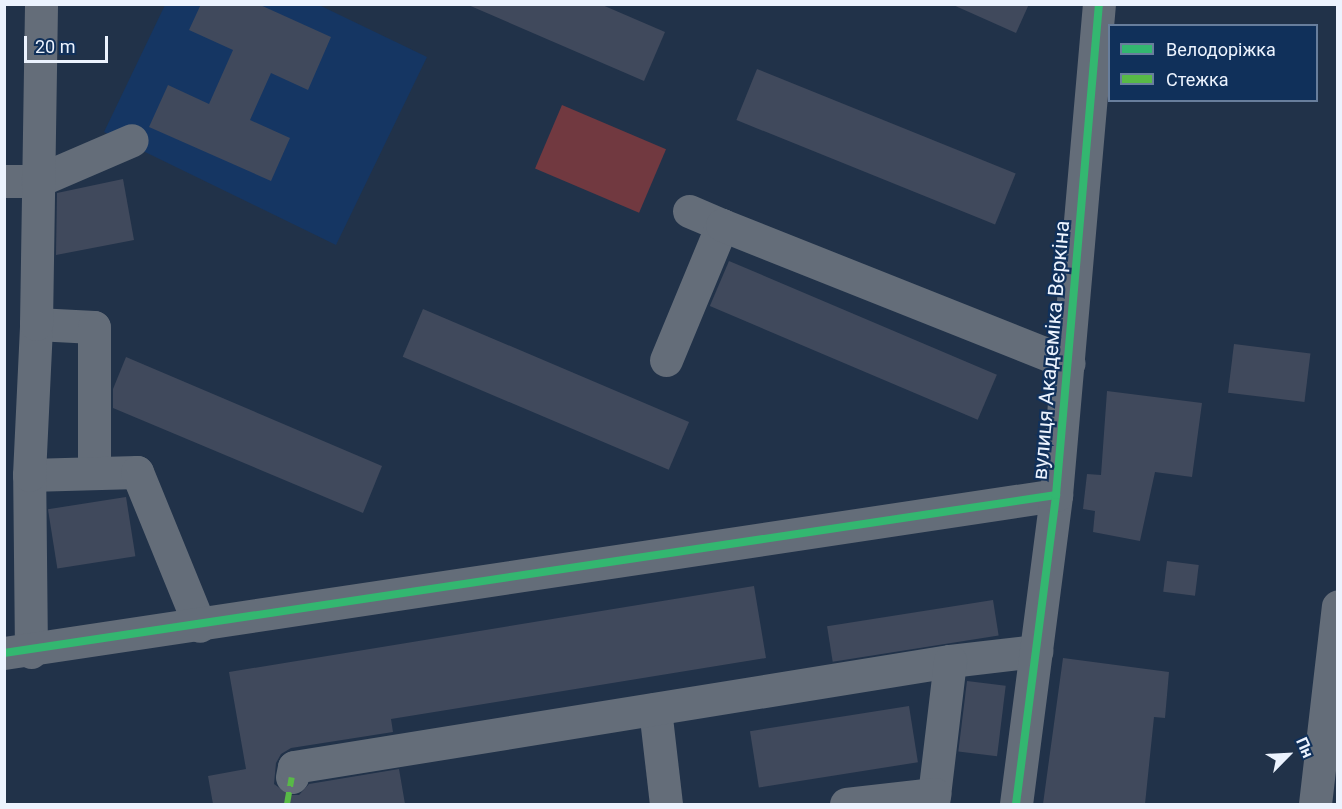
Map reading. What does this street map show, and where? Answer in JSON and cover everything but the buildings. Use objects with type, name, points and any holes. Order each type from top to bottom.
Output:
[{"type":"street","points":[[41,4],[36,324],[18,653],[1056,495]]},
{"type":"street","name":"вулиця Академіка Вєркіна","points":[[1016,804],[1056,495],[1099,4]]},
{"type":"street","points":[[4,181],[37,181],[132,140]]},
{"type":"street","points":[[689,211],[1068,363]]},
{"type":"street","points":[[666,360],[722,225]]},
{"type":"street","points":[[36,324],[94,327],[94,473]]},
{"type":"street","points":[[29,476],[137,472],[200,626]]},
{"type":"street","points":[[1316,804],[1338,606]]},
{"type":"street","points":[[292,777],[294,766],[950,661],[1036,651]]},
{"type":"street","points":[[846,804],[934,799],[950,661]]},
{"type":"street","points":[[655,709],[666,804]]},
{"type":"shaded area","points":[[165,5],[319,5],[427,57],[336,245],[104,132]]},
{"type":"shaded area","points":[[562,105],[666,149],[639,213],[535,169]]},
{"type":"marked path","points":[[287,804],[292,777]]},
{"type":"cycle path","points":[[1016,804],[1056,495],[1099,4]]},
{"type":"cycle path","points":[[4,653],[1056,495]]}]
